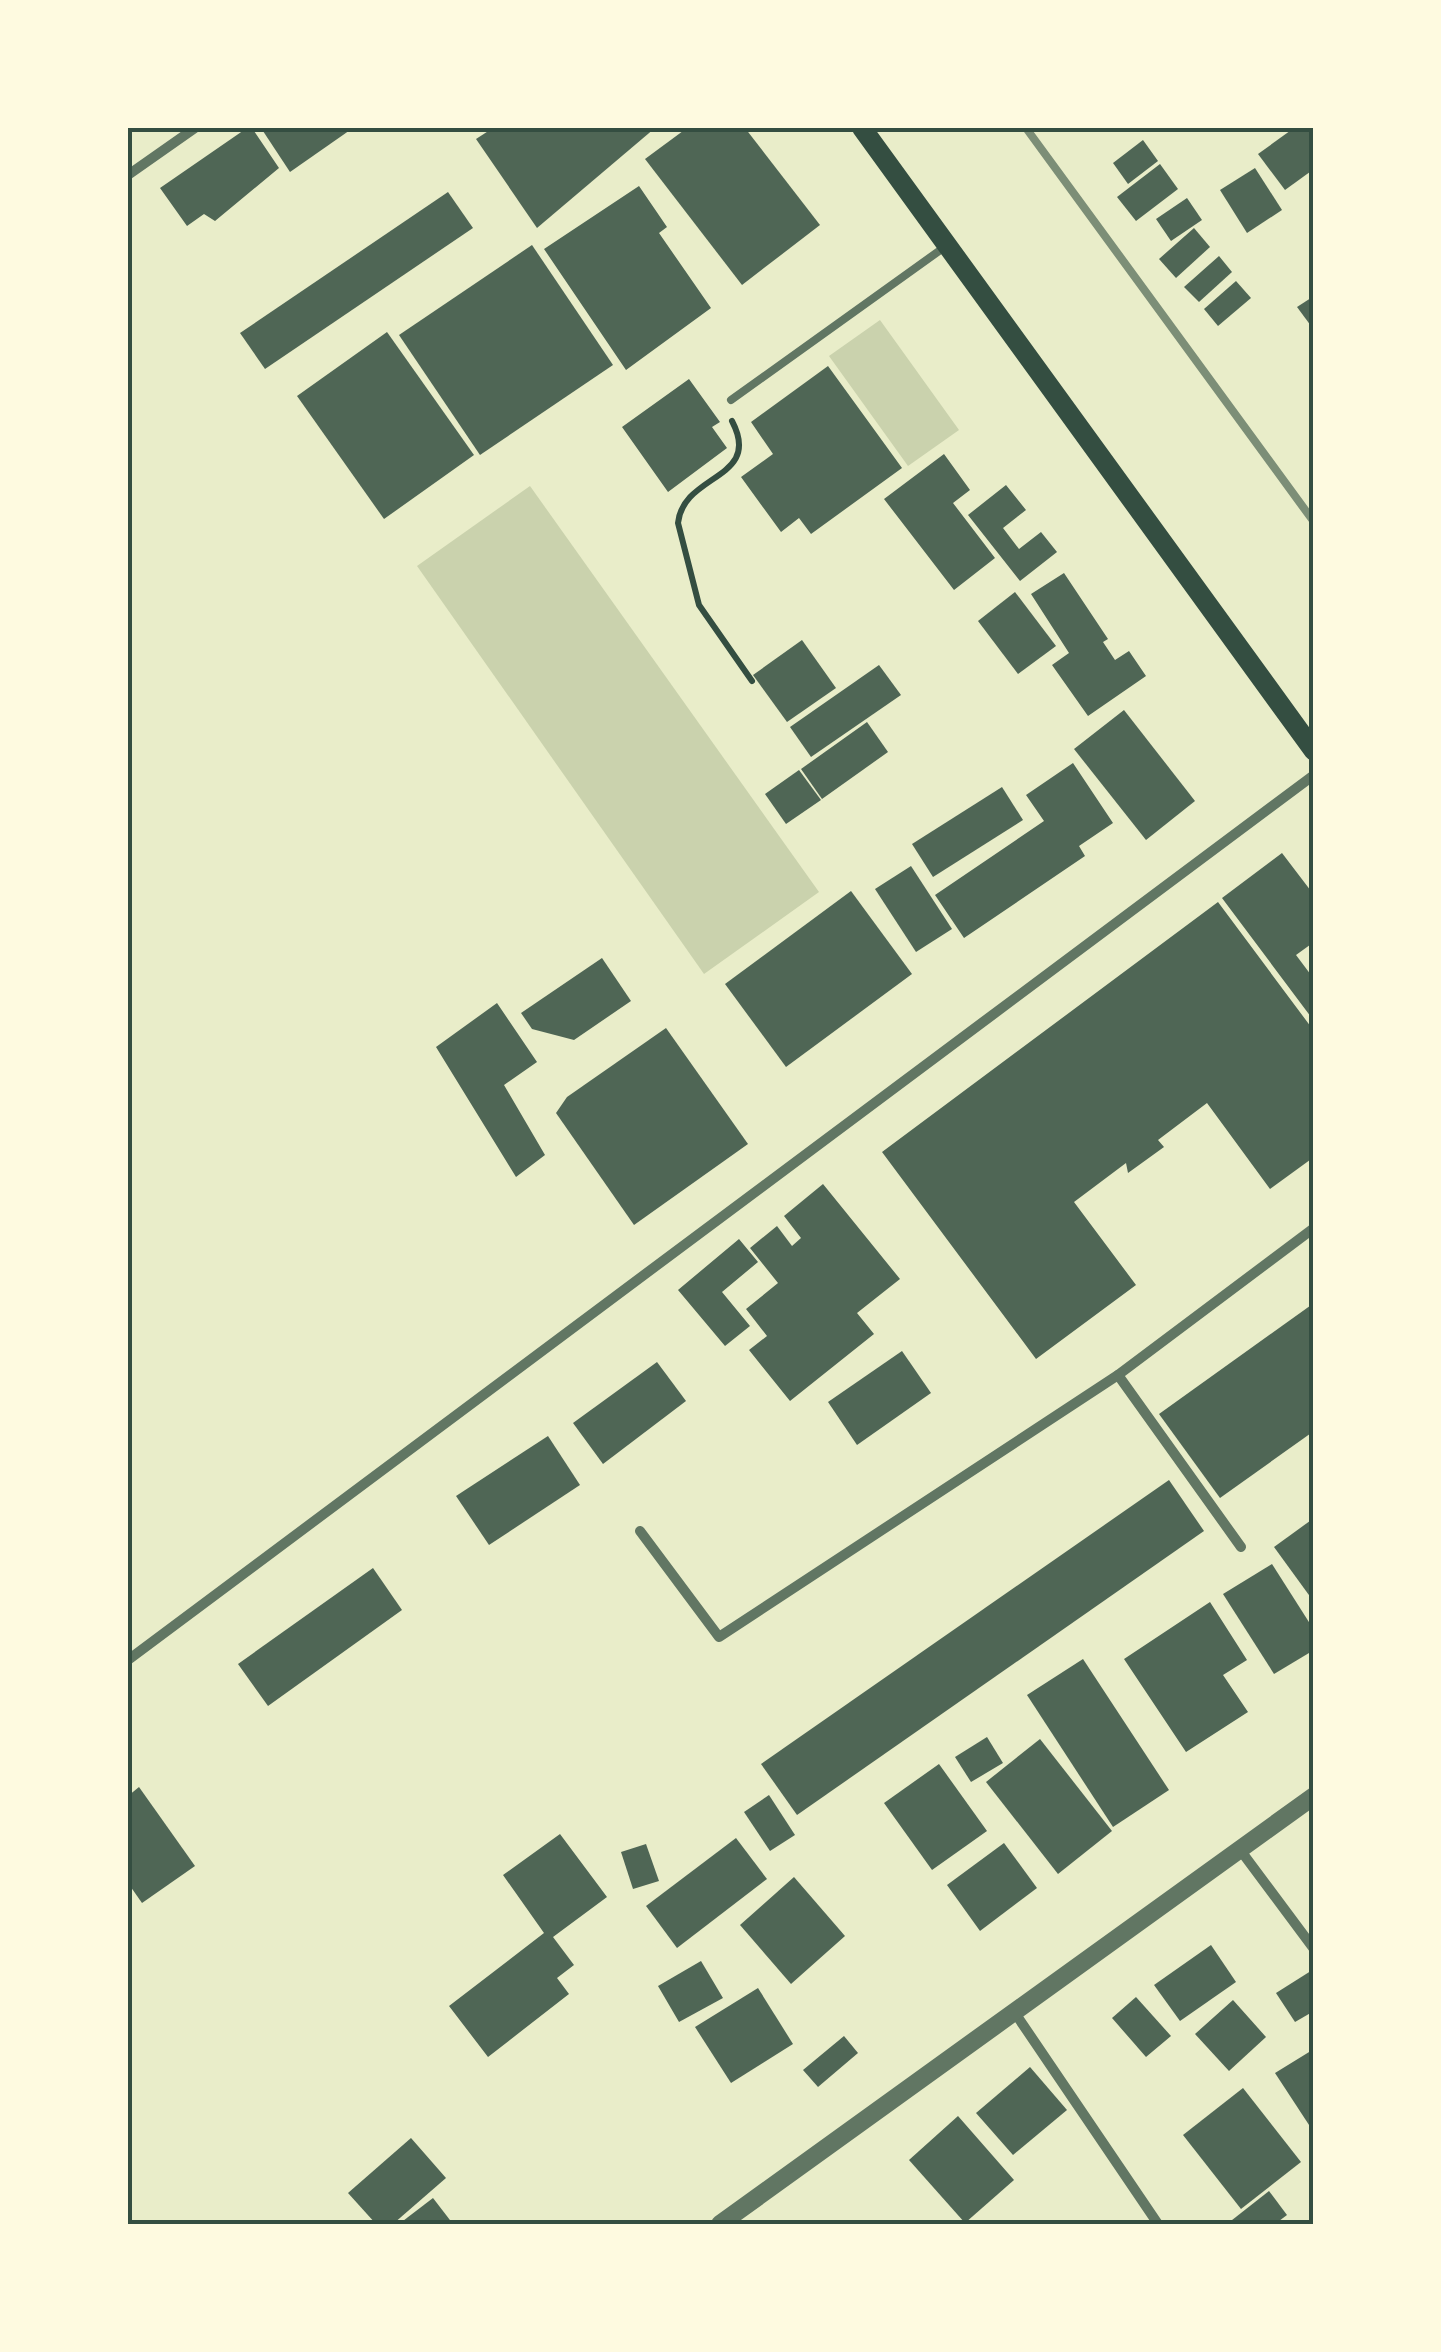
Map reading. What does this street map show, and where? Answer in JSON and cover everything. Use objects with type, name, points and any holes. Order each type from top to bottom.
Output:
[{"type":"main road","points":[[862,128],[1314,751]]},
{"type":"street","points":[[128,176],[180,132],[194,128]]},
{"type":"street","points":[[128,1660],[1314,775]]},
{"type":"street","points":[[640,1531],[719,1637],[1118,1375],[1314,1228]]},
{"type":"street","points":[[1118,1375],[1241,1547]]},
{"type":"street","points":[[720,2224],[1314,1796]]},
{"type":"street","points":[[1241,1850],[1314,1949]]},
{"type":"street","points":[[1015,2013],[1158,2224]]},
{"type":"lane","points":[[731,400],[946,246]]},
{"type":"path","points":[[731,400],[728,410],[742,439],[740,452],[732,464],[688,497],[678,523],[699,605],[752,681]]},
{"type":"green space","points":[[880,320],[959,430],[908,466],[829,356]]},
{"type":"green space","points":[[530,486],[819,892],[704,974],[417,566]]},
{"type":"building","points":[[252,128],[279,168],[215,221],[204,214],[187,226],[160,188]]},
{"type":"building","points":[[261,128],[353,128],[290,172]]},
{"type":"building","points":[[493,128],[655,128],[537,228],[476,139]]},
{"type":"building","points":[[687,128],[745,128],[820,225],[742,285],[645,159]]},
{"type":"building","points":[[1294,128],[1314,128],[1314,169],[1285,190],[1258,154]]},
{"type":"building","points":[[1143,140],[1158,161],[1128,184],[1113,163]]},
{"type":"building","points":[[1160,164],[1178,189],[1136,221],[1117,197]]},
{"type":"building","points":[[1255,168],[1282,210],[1247,233],[1220,190]]},
{"type":"building","points":[[639,186],[667,227],[659,233],[711,308],[626,370],[544,249]]},
{"type":"building","points":[[448,192],[473,228],[265,369],[240,333]]},
{"type":"building","points":[[1187,198],[1202,220],[1171,241],[1156,219]]},
{"type":"building","points":[[1194,228],[1210,247],[1176,278],[1159,259]]},
{"type":"building","points":[[532,245],[613,365],[480,455],[399,335]]},
{"type":"building","points":[[1219,256],[1232,272],[1199,302],[1184,287]]},
{"type":"building","points":[[1236,281],[1251,298],[1218,326],[1204,309]]},
{"type":"building","points":[[1314,296],[1314,330],[1297,307]]},
{"type":"building","points":[[387,332],[474,455],[384,519],[297,396]]},
{"type":"building","points":[[828,366],[902,468],[811,534],[799,518],[781,532],[741,477],[773,454],[751,422]]},
{"type":"building","points":[[689,379],[720,422],[712,427],[727,448],[668,492],[622,427]]},
{"type":"building","points":[[944,454],[970,490],[953,503],[995,558],[954,590],[884,499]]},
{"type":"building","points":[[1006,485],[1026,510],[1003,528],[1019,549],[1041,532],[1057,552],[1020,581],[968,515]]},
{"type":"building","points":[[1064,573],[1108,639],[1103,642],[1115,660],[1129,651],[1146,676],[1088,716],[1052,665],[1069,653],[1031,594]]},
{"type":"building","points":[[1015,592],[1056,646],[1018,674],[978,621]]},
{"type":"building","points":[[802,640],[836,688],[787,722],[753,675]]},
{"type":"building","points":[[879,665],[901,695],[811,757],[790,727]]},
{"type":"building","points":[[1124,710],[1195,801],[1146,840],[1074,749]]},
{"type":"building","points":[[867,722],[888,752],[822,799],[801,769]]},
{"type":"building","points":[[1073,763],[1113,823],[1079,846],[1085,856],[964,938],[935,895],[1044,821],[1026,795]]},
{"type":"building","points":[[799,770],[821,800],[786,824],[765,794]]},
{"type":"building","points":[[1002,787],[1023,820],[933,877],[912,844]]},
{"type":"building","points":[[1282,853],[1314,895],[1314,942],[1296,955],[1314,979],[1314,1021],[1222,898]]},
{"type":"building","points":[[911,866],[952,929],[916,952],[875,889]]},
{"type":"building","points":[[851,891],[912,974],[786,1067],[725,984]]},
{"type":"building","points":[[1218,902],[1314,1031],[1314,1157],[1270,1189],[1207,1103],[1158,1140],[1164,1147],[1128,1173],[1126,1163],[1074,1202],[1136,1285],[1036,1359],[882,1152]]},
{"type":"building","points":[[602,958],[631,1001],[574,1040],[532,1029],[521,1013]]},
{"type":"building","points":[[497,1003],[537,1062],[504,1085],[545,1155],[516,1177],[436,1047]]},
{"type":"building","points":[[666,1028],[748,1144],[634,1225],[556,1113],[567,1097]]},
{"type":"building","points":[[823,1184],[900,1279],[857,1313],[874,1334],[790,1401],[749,1350],[767,1336],[746,1309],[778,1283],[750,1248],[777,1226],[792,1246],[801,1238],[784,1216]]},
{"type":"building","points":[[739,1239],[758,1262],[722,1292],[750,1326],[725,1346],[678,1290]]},
{"type":"building","points":[[1314,1303],[1314,1431],[1220,1498],[1159,1414]]},
{"type":"building","points":[[902,1351],[931,1393],[857,1445],[828,1402]]},
{"type":"building","points":[[657,1362],[686,1401],[603,1464],[573,1423]]},
{"type":"building","points":[[548,1436],[580,1485],[489,1545],[456,1496]]},
{"type":"building","points":[[1169,1480],[1204,1531],[797,1815],[761,1764]]},
{"type":"building","points":[[1314,1518],[1314,1602],[1274,1547]]},
{"type":"building","points":[[1272,1564],[1314,1630],[1314,1650],[1274,1674],[1223,1594]]},
{"type":"building","points":[[373,1568],[402,1610],[268,1706],[238,1664]]},
{"type":"building","points":[[1210,1602],[1247,1660],[1223,1675],[1248,1712],[1186,1752],[1124,1659]]},
{"type":"building","points":[[1083,1659],[1169,1790],[1113,1827],[1027,1695]]},
{"type":"building","points":[[987,1737],[1003,1763],[971,1782],[955,1757]]},
{"type":"building","points":[[1040,1739],[1112,1831],[1058,1874],[986,1782]]},
{"type":"building","points":[[939,1764],[987,1831],[932,1870],[884,1803]]},
{"type":"building","points":[[139,1787],[195,1866],[142,1903],[128,1883],[128,1796]]},
{"type":"building","points":[[769,1795],[795,1835],[770,1851],[744,1812]]},
{"type":"building","points":[[560,1834],[607,1897],[553,1937],[574,1965],[557,1978],[569,1994],[488,2057],[449,2006],[544,1933],[503,1875]]},
{"type":"building","points":[[736,1838],[767,1879],[677,1948],[646,1906]]},
{"type":"building","points":[[1004,1843],[1037,1888],[980,1931],[947,1885]]},
{"type":"building","points":[[646,1844],[659,1881],[633,1889],[621,1852]]},
{"type":"building","points":[[794,1877],[845,1936],[791,1984],[740,1925]]},
{"type":"building","points":[[1211,1945],[1236,1982],[1180,2021],[1154,1985]]},
{"type":"building","points":[[701,1961],[723,1998],[679,2022],[658,1986]]},
{"type":"building","points":[[1314,1969],[1314,2011],[1295,2022],[1276,1993]]},
{"type":"building","points":[[758,1988],[793,2044],[731,2083],[695,2027]]},
{"type":"building","points":[[1136,1997],[1171,2036],[1146,2057],[1112,2018]]},
{"type":"building","points":[[1233,2000],[1266,2037],[1229,2071],[1195,2034]]},
{"type":"building","points":[[844,2036],[858,2053],[818,2087],[803,2070]]},
{"type":"building","points":[[1314,2049],[1314,2126],[1311,2128],[1275,2073]]},
{"type":"building","points":[[1030,2067],[1067,2110],[1013,2155],[976,2113]]},
{"type":"building","points":[[1243,2088],[1301,2162],[1241,2209],[1183,2135]]},
{"type":"building","points":[[958,2116],[1014,2180],[965,2223],[909,2160]]},
{"type":"building","points":[[411,2138],[446,2178],[393,2224],[376,2224],[348,2193]]},
{"type":"building","points":[[1269,2191],[1287,2215],[1275,2224],[1227,2224]]},
{"type":"building","points":[[433,2198],[453,2224],[399,2224]]},
{"type":"railway","points":[[1026,128],[1314,522]]}]
